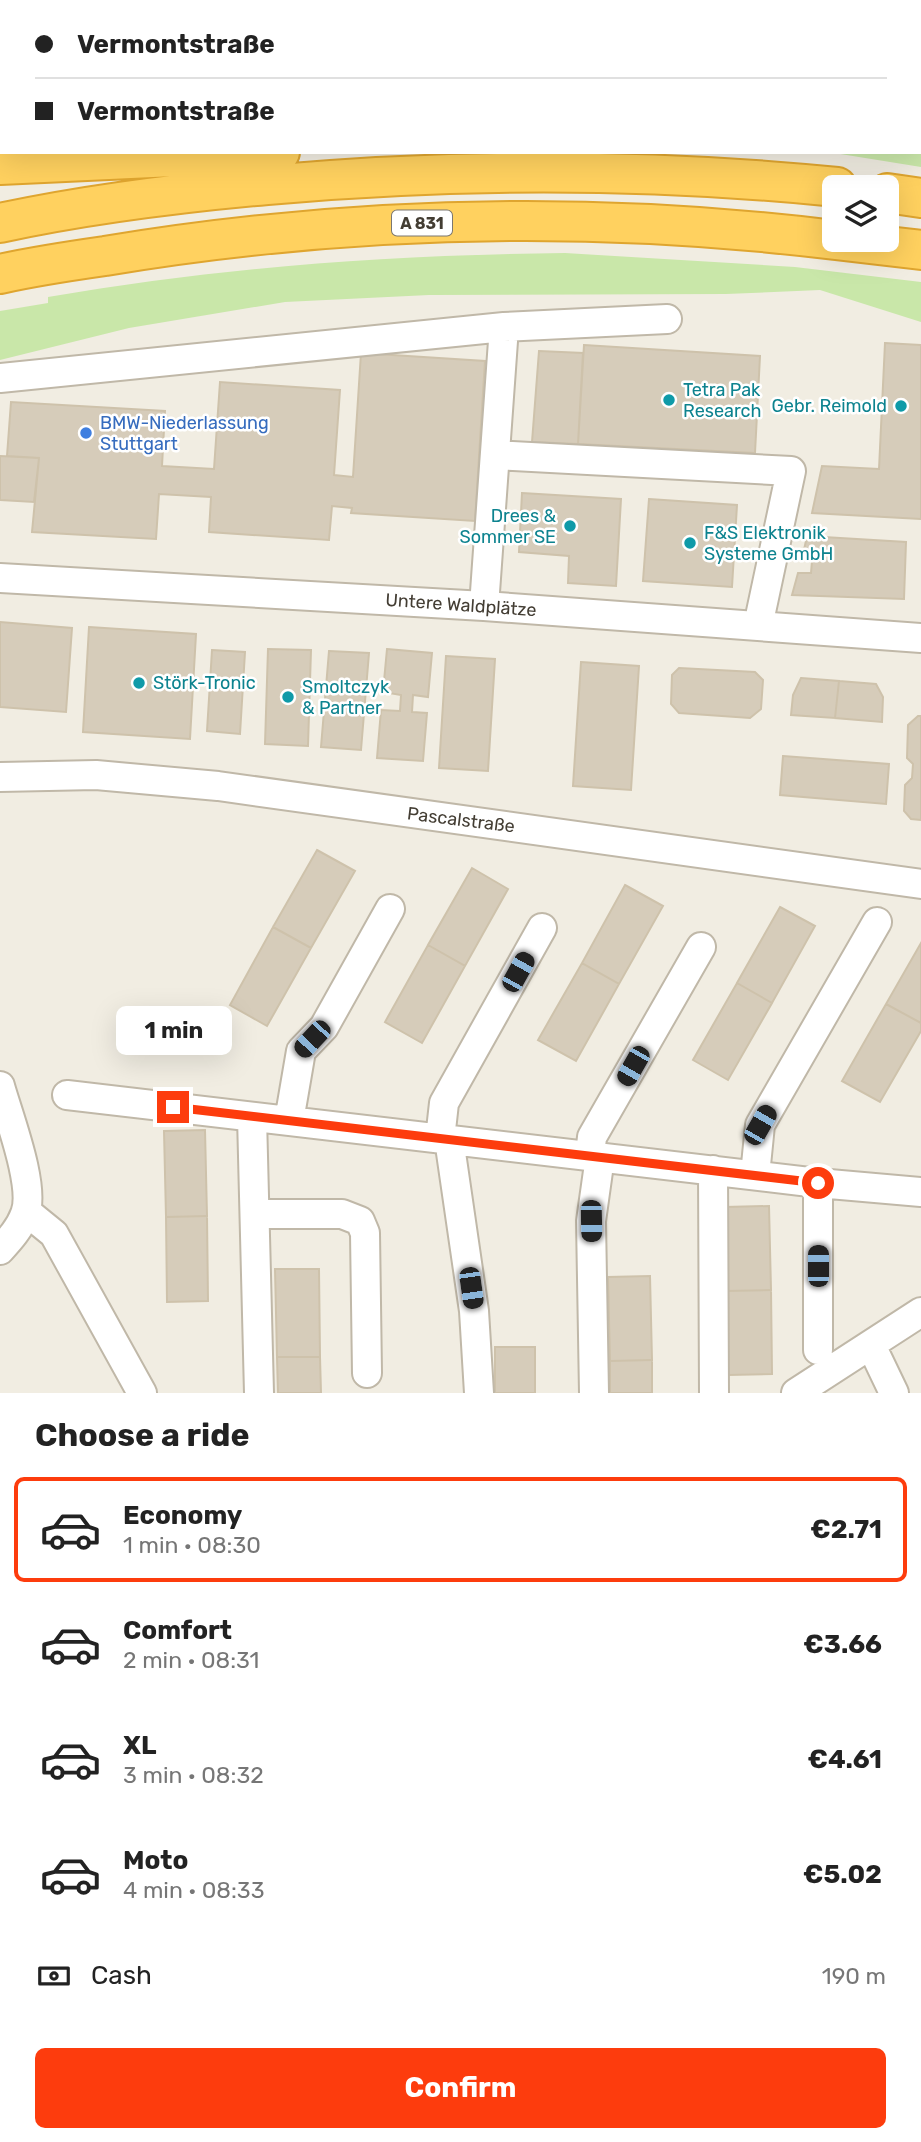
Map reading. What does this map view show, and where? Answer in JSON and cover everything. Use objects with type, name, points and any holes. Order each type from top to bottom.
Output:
[{"type":"highway","points":[[12,165],[239,154]]},
{"type":"highway","points":[[510,154],[571,171]]},
{"type":"highway","points":[[9,221],[185,193],[371,176],[571,171],[688,175],[822,186]]},
{"type":"highway","points":[[899,195],[921,198]]},
{"type":"highway","name":"A 831","points":[[6,272],[198,241],[304,229],[433,222],[587,222],[747,229],[822,238]]},
{"type":"highway","name":"A 831","points":[[899,247],[921,250]]},
{"type":"street","points":[[0,378],[504,327],[667,320]]},
{"type":"street","points":[[484,606],[504,327]]},
{"type":"street","points":[[496,455],[791,471],[758,626]]},
{"type":"street","name":"Untere Waldplätze","points":[[0,578],[484,606],[921,638]]},
{"type":"street","name":"Pascalstraße","points":[[0,777],[96,775],[218,786],[921,884]]},
{"type":"street","points":[[289,1121],[301,1051],[324,1027],[390,909]]},
{"type":"street","points":[[755,1175],[760,1125],[877,922]]},
{"type":"street","points":[[479,1393],[474,1311],[445,1139],[444,1102],[542,928]]},
{"type":"street","points":[[594,1393],[591,1221],[595,1157],[592,1137],[701,947]]},
{"type":"street","points":[[0,1086],[9,1148],[29,1186],[27,1212],[15,1234],[0,1250]]},
{"type":"street","points":[[67,1095],[818,1183],[921,1192]]},
{"type":"street","points":[[252,1117],[259,1393]]},
{"type":"street","points":[[712,1170],[714,1393]]},
{"type":"street","points":[[818,1183],[818,1350]]},
{"type":"street","points":[[27,1212],[54,1234],[142,1393]]},
{"type":"street","points":[[255,1214],[342,1214],[360,1221],[365,1233],[367,1373]]},
{"type":"street","points":[[796,1393],[921,1312]]},
{"type":"street","points":[[871,1345],[894,1393]]},
{"type":"green space","points":[[840,154],[921,154],[921,167]]},
{"type":"green space","points":[[565,253],[795,267],[921,282],[921,322],[820,290],[726,294],[429,295],[285,302],[129,328],[0,360],[0,311],[48,303],[48,297],[241,270],[435,256]]},
{"type":"building","name":"Gebr. Reimold","points":[[885,343],[921,345],[921,519],[812,513],[822,466],[879,469]]},
{"type":"building","name":"Tetra Pak Research","points":[[584,345],[760,356],[755,453],[578,444]]},
{"type":"building","points":[[539,351],[583,353],[578,444],[532,442]]},
{"type":"building","name":"BMW-Niederlassung Stuttgart","points":[[361,353],[485,361],[475,521],[351,513],[352,508],[332,506],[329,540],[209,532],[211,497],[159,494],[156,539],[32,532],[39,458],[7,456],[11,402],[165,411],[162,466],[214,469],[220,382],[340,390],[334,475],[353,477]]},
{"type":"building","points":[[0,456],[39,458],[34,502],[0,500]]},
{"type":"building","name":"Drees & Sommer SE","points":[[522,493],[621,499],[616,586],[568,583],[569,556],[519,552]]},
{"type":"building","name":"F&S Elektronik Systeme GmbH","points":[[649,499],[737,505],[732,587],[643,581]]},
{"type":"building","points":[[807,536],[906,542],[904,599],[792,595],[798,573],[811,573],[812,561],[802,559]]},
{"type":"building","points":[[0,622],[72,628],[66,712],[0,707]]},
{"type":"building","name":"Störk-Tronic","points":[[89,627],[196,634],[190,739],[83,732]]},
{"type":"building","name":"Smoltczyk & Partner","points":[[268,649],[311,650],[308,746],[265,744]]},
{"type":"building","points":[[387,649],[432,653],[428,697],[413,695],[412,712],[427,713],[423,761],[377,758],[381,710],[400,711],[401,695],[383,692]]},
{"type":"building","points":[[212,650],[245,652],[240,734],[207,731]]},
{"type":"building","points":[[329,651],[369,653],[361,750],[321,747]]},
{"type":"building","points":[[446,656],[495,659],[488,771],[439,768]]},
{"type":"building","points":[[581,662],[639,666],[631,790],[573,786]]},
{"type":"building","points":[[679,668],[755,672],[763,680],[761,709],[750,718],[679,713],[671,704],[672,675]]},
{"type":"building","points":[[801,678],[839,681],[835,718],[791,715],[793,695]]},
{"type":"building","points":[[839,681],[876,684],[883,697],[882,722],[835,718]]},
{"type":"building","points":[[921,716],[921,820],[911,819],[904,811],[905,785],[912,778],[913,764],[907,758],[908,725]]},
{"type":"building","points":[[783,756],[889,764],[886,804],[780,795]]},
{"type":"building","points":[[317,850],[355,871],[311,948],[273,927]]},
{"type":"building","points":[[472,868],[508,889],[465,966],[428,945]]},
{"type":"building","points":[[625,885],[663,906],[619,984],[582,963]]},
{"type":"building","points":[[780,907],[815,926],[772,1003],[737,983]]},
{"type":"building","points":[[273,927],[311,948],[267,1026],[230,1005]]},
{"type":"building","points":[[921,943],[921,1023],[886,1004]]},
{"type":"building","points":[[428,945],[465,966],[422,1043],[385,1022]]},
{"type":"building","points":[[582,963],[619,984],[576,1061],[538,1040]]},
{"type":"building","points":[[737,983],[772,1003],[728,1080],[693,1060]]},
{"type":"building","points":[[886,1004],[921,1023],[921,1031],[880,1102],[842,1081]]},
{"type":"building","points":[[205,1130],[207,1216],[166,1217],[164,1131]]},
{"type":"building","points":[[769,1206],[771,1290],[726,1291],[725,1207]]},
{"type":"building","points":[[207,1216],[208,1301],[167,1302],[166,1217]]},
{"type":"building","points":[[275,1269],[319,1269],[320,1357],[277,1357]]},
{"type":"building","points":[[650,1276],[652,1360],[610,1361],[608,1277]]},
{"type":"building","points":[[771,1290],[772,1374],[728,1375],[726,1291]]},
{"type":"building","points":[[495,1347],[535,1347],[535,1393],[495,1393]]},
{"type":"building","points":[[277,1357],[320,1357],[321,1393],[278,1393]]},
{"type":"building","points":[[652,1360],[652,1393],[610,1393],[610,1361]]},
{"type":"place","name":"Tetra Pak Research","points":[[669,400]]},
{"type":"place","name":"Gebr. Reimold","points":[[901,406]]},
{"type":"place","name":"BMW-Niederlassung Stuttgart","points":[[86,433]]},
{"type":"place","name":"Drees & Sommer SE","points":[[570,526]]},
{"type":"place","name":"F&S Elektronik Systeme GmbH","points":[[690,543]]},
{"type":"place","name":"Störk-Tronic","points":[[139,683]]},
{"type":"place","name":"Smoltczyk & Partner","points":[[288,697]]},
{"type":"route","points":[[173,1107],[818,1183]]}]
